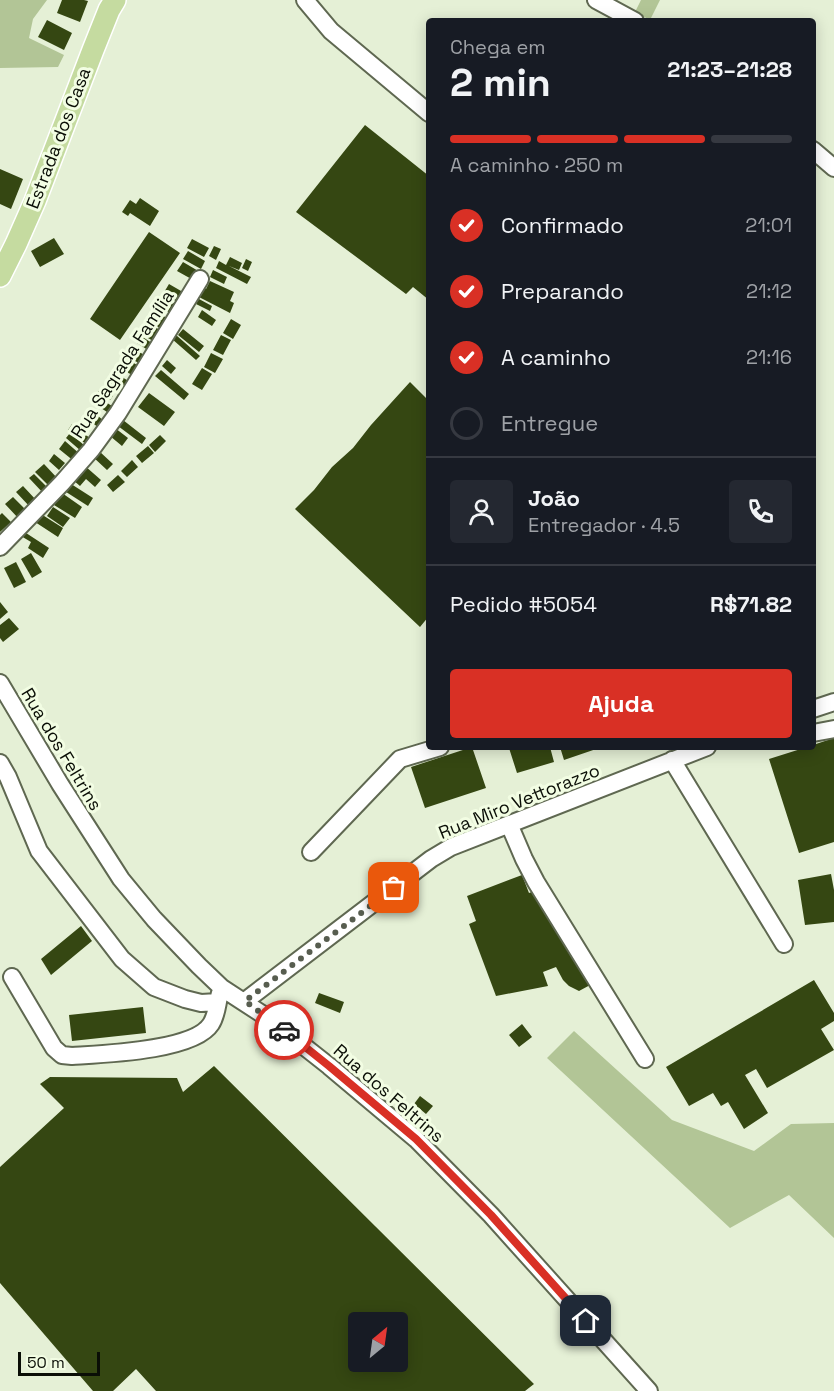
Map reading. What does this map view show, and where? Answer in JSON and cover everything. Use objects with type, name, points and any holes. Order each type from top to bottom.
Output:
[{"type":"main road","name":"Estrada dos Casa","points":[[0,260],[25,204],[105,0]]},
{"type":"main road","name":"Estrada dos Casa","points":[[0,276],[30,212],[89,58],[115,0]]},
{"type":"street","points":[[305,0],[331,31],[426,110]]},
{"type":"street","points":[[596,0],[629,18]]},
{"type":"street","points":[[816,153],[834,168]]},
{"type":"street","name":"Rua Sagrada Família","points":[[0,547],[62,483],[112,422],[200,279]]},
{"type":"street","name":"Rua dos Feltrins","points":[[0,683],[60,784],[121,879],[199,966],[220,995],[245,1001],[329,1066],[416,1139],[491,1215],[649,1391]]},
{"type":"street","points":[[816,708],[834,702]]},
{"type":"street","points":[[816,732],[834,729]]},
{"type":"street","points":[[311,852],[400,759],[430,750]]},
{"type":"street","name":"Rua Miro Vettorazzo","points":[[245,1001],[431,859],[451,847],[699,750]]},
{"type":"street","points":[[672,760],[784,944]]},
{"type":"street","points":[[0,763],[39,851],[122,959],[154,987],[185,999],[201,1003],[220,995]]},
{"type":"street","points":[[509,824],[536,882],[645,1059]]},
{"type":"street","points":[[12,977],[54,1048],[62,1055],[72,1056],[142,1051],[190,1039],[203,1033],[212,1023],[220,995]]},
{"type":"green space","points":[[0,0],[47,0],[33,19],[29,38],[64,55],[58,67],[0,68]]},
{"type":"green space","points":[[641,0],[660,0],[651,18],[635,12]]},
{"type":"green space","points":[[574,1031],[672,1120],[754,1151],[791,1124],[834,1123],[834,1238],[789,1195],[730,1228],[547,1058]]},
{"type":"building","points":[[62,0],[88,1],[80,22],[57,13]]},
{"type":"building","points":[[47,20],[72,33],[64,50],[38,37]]},
{"type":"building","points":[[365,125],[426,174],[426,298],[413,287],[406,294],[296,212]]},
{"type":"building","points":[[0,169],[23,179],[11,209],[0,204]]},
{"type":"building","points":[[140,198],[159,211],[150,226],[130,213],[128,216],[122,212],[130,200],[136,204]]},
{"type":"building","points":[[149,232],[180,253],[120,340],[90,319]]},
{"type":"building","points":[[54,238],[64,254],[40,267],[31,251]]},
{"type":"building","points":[[192,239],[209,248],[204,257],[187,248]]},
{"type":"building","points":[[214,246],[221,249],[216,260],[209,256]]},
{"type":"building","points":[[188,251],[205,261],[201,269],[183,259]]},
{"type":"building","points":[[230,257],[242,263],[239,270],[229,266],[251,277],[247,284],[216,268],[219,261],[226,265]]},
{"type":"building","points":[[246,259],[252,262],[248,271],[242,268]]},
{"type":"building","points":[[183,262],[200,272],[195,281],[177,271]]},
{"type":"building","points":[[213,270],[227,277],[224,284],[210,277]]},
{"type":"building","points":[[210,281],[234,292],[230,301],[234,303],[230,313],[197,296],[202,287],[206,289]]},
{"type":"building","points":[[169,284],[188,295],[182,305],[163,294]]},
{"type":"building","points":[[164,297],[179,306],[173,315],[158,306]]},
{"type":"building","points":[[199,299],[212,306],[210,311],[196,304]]},
{"type":"building","points":[[202,310],[216,320],[212,326],[198,317]]},
{"type":"building","points":[[156,311],[171,321],[164,331],[150,322]]},
{"type":"building","points":[[231,319],[241,325],[233,339],[223,333]]},
{"type":"building","points":[[149,324],[164,332],[158,344],[143,335]]},
{"type":"building","points":[[183,329],[204,346],[199,352],[178,335]]},
{"type":"building","points":[[176,335],[200,356],[196,360],[172,339]]},
{"type":"building","points":[[221,335],[231,340],[223,355],[213,350]]},
{"type":"building","points":[[141,336],[155,345],[151,352],[137,343]]},
{"type":"building","points":[[133,348],[149,358],[144,366],[128,357]]},
{"type":"building","points":[[211,353],[223,359],[215,373],[204,367]]},
{"type":"building","points":[[126,359],[141,367],[136,377],[121,369]]},
{"type":"building","points":[[167,360],[176,368],[171,374],[162,366]]},
{"type":"building","points":[[202,368],[212,374],[202,390],[192,384]]},
{"type":"building","points":[[161,370],[189,394],[184,400],[155,376]]},
{"type":"building","points":[[115,373],[132,383],[126,392],[110,383]]},
{"type":"building","points":[[410,382],[426,398],[426,620],[420,627],[295,509],[332,467],[353,448]]},
{"type":"building","points":[[102,387],[113,396],[110,400],[98,392]]},
{"type":"building","points":[[149,393],[175,412],[164,426],[138,407]]},
{"type":"building","points":[[96,396],[112,406],[107,412],[92,402]]},
{"type":"building","points":[[93,412],[103,420],[98,427],[88,420]]},
{"type":"building","points":[[123,420],[146,438],[142,444],[118,426]]},
{"type":"building","points":[[72,424],[91,439],[87,445],[68,430]]},
{"type":"building","points":[[115,428],[128,438],[122,446],[110,436]]},
{"type":"building","points":[[70,433],[85,446],[81,451],[66,438]]},
{"type":"building","points":[[160,435],[166,441],[155,452],[149,445]]},
{"type":"building","points":[[65,441],[81,455],[75,462],[59,449]]},
{"type":"building","points":[[148,446],[154,453],[142,463],[136,456]]},
{"type":"building","points":[[99,451],[113,464],[107,470],[93,457]]},
{"type":"building","points":[[54,454],[65,463],[59,470],[49,461]]},
{"type":"building","points":[[132,460],[138,467],[127,477],[121,471]]},
{"type":"building","points":[[44,464],[59,480],[51,488],[35,472]]},
{"type":"building","points":[[85,466],[101,480],[95,487],[86,479],[80,486],[73,480]]},
{"type":"building","points":[[34,474],[49,489],[44,494],[29,478]]},
{"type":"building","points":[[118,475],[125,482],[113,492],[107,485]]},
{"type":"building","points":[[68,482],[93,498],[88,506],[63,490]]},
{"type":"building","points":[[23,486],[37,501],[30,507],[16,492]]},
{"type":"building","points":[[62,493],[82,507],[75,518],[54,505]]},
{"type":"building","points":[[13,497],[27,511],[19,519],[5,504]]},
{"type":"building","points":[[53,507],[70,518],[63,527],[47,516]]},
{"type":"building","points":[[2,513],[11,522],[0,532],[0,515]]},
{"type":"building","points":[[41,514],[63,528],[58,537],[35,522]]},
{"type":"building","points":[[23,531],[49,548],[43,558],[28,548],[31,542],[21,536]]},
{"type":"building","points":[[31,553],[42,572],[32,578],[21,559]]},
{"type":"building","points":[[16,562],[26,582],[14,588],[4,568]]},
{"type":"building","points":[[0,602],[8,612],[0,619]]},
{"type":"building","points":[[9,618],[19,629],[3,642],[0,638],[0,625]]},
{"type":"building","points":[[834,738],[834,842],[799,853],[769,759],[798,750],[816,750],[816,744]]},
{"type":"building","points":[[463,750],[473,750],[486,788],[425,808],[411,767]]},
{"type":"building","points":[[510,750],[551,750],[554,762],[517,773]]},
{"type":"building","points":[[561,750],[593,750],[564,760]]},
{"type":"building","points":[[831,874],[834,890],[834,922],[805,925],[798,880]]},
{"type":"building","points":[[522,875],[529,893],[537,890],[592,984],[579,991],[563,980],[556,967],[543,972],[548,986],[496,996],[469,924],[476,921],[467,896]]},
{"type":"building","points":[[81,926],[92,941],[51,975],[41,959]]},
{"type":"building","points":[[814,980],[834,1013],[834,1021],[821,1029],[834,1050],[767,1088],[756,1069],[745,1075],[768,1113],[744,1129],[728,1102],[721,1106],[713,1093],[689,1106],[666,1067]]},
{"type":"building","points":[[319,993],[344,1002],[340,1013],[315,1003]]},
{"type":"building","points":[[143,1007],[146,1033],[72,1041],[69,1015]]},
{"type":"building","points":[[522,1024],[532,1037],[519,1047],[509,1035]]},
{"type":"building","points":[[214,1066],[534,1384],[525,1391],[156,1391],[136,1369],[113,1391],[93,1391],[0,1283],[0,1167],[64,1108],[40,1084],[50,1077],[177,1078],[183,1092]]},
{"type":"building","points":[[420,1096],[433,1106],[426,1114],[414,1104]]},
{"type":"way so far","points":[[284,1030],[245,1001],[394,888]]},
{"type":"route","points":[[284,1030],[416,1139],[491,1215],[586,1321]]}]
